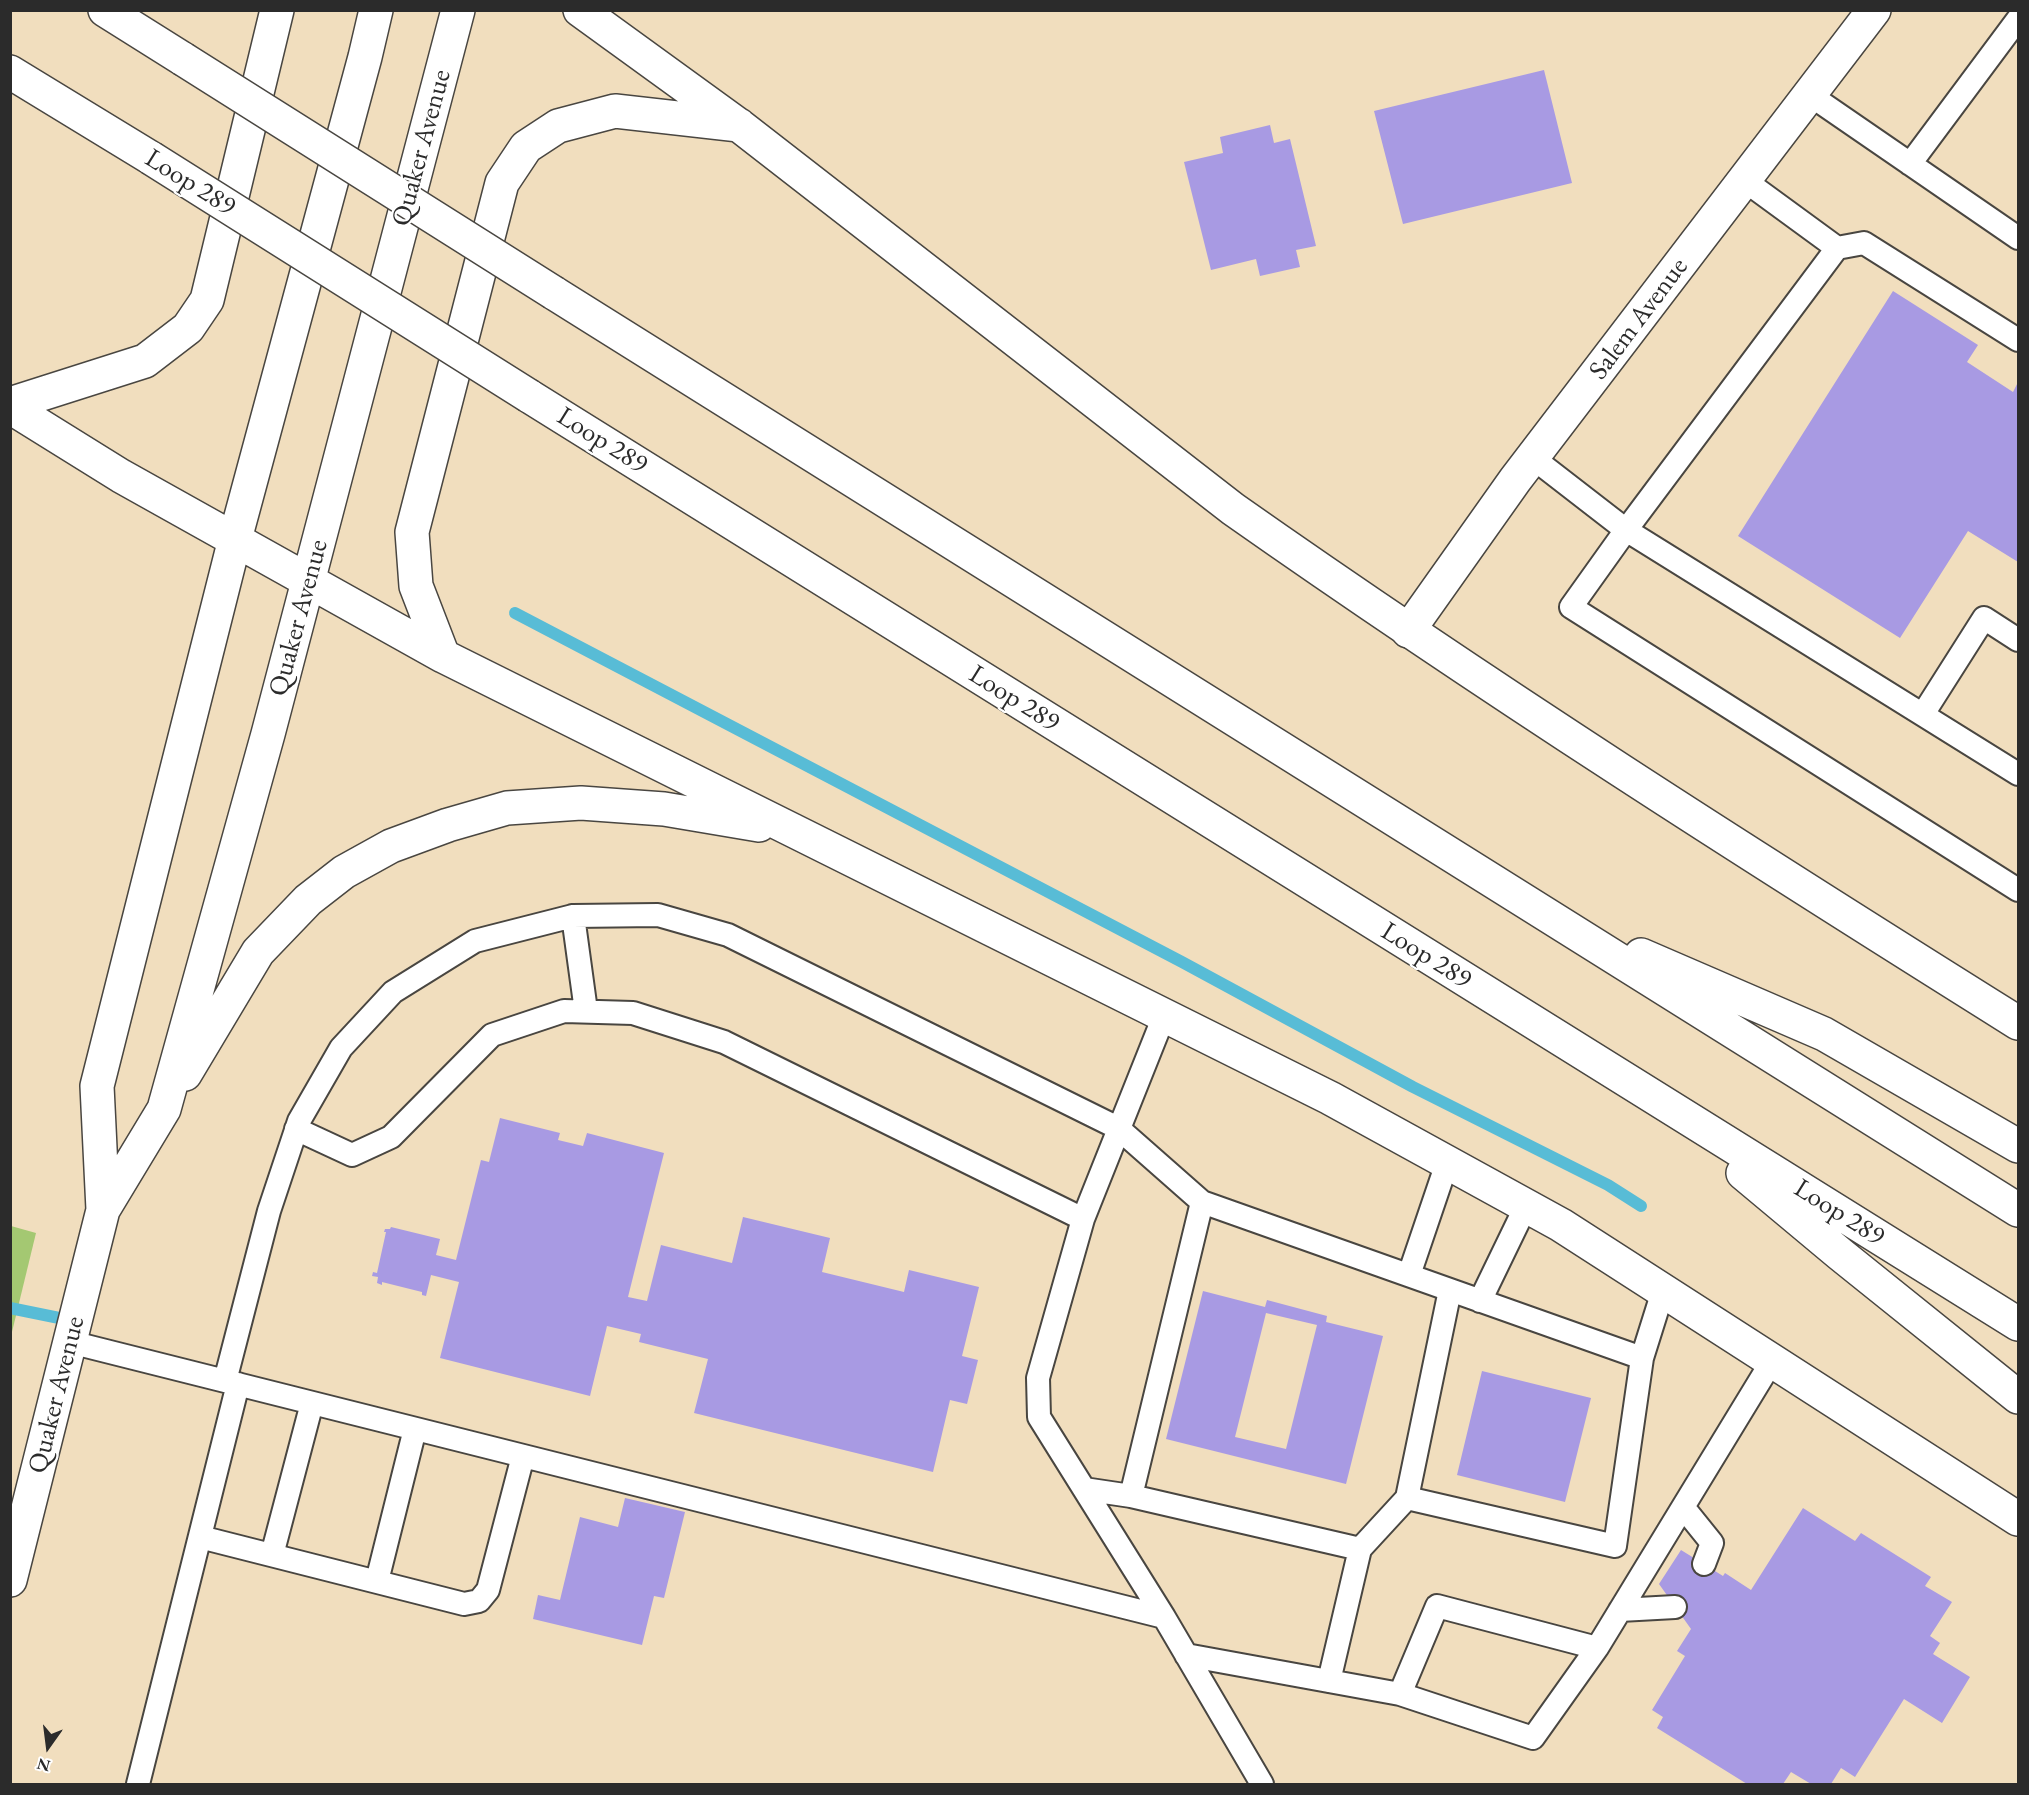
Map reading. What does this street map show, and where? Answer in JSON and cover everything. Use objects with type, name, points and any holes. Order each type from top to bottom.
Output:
[{"type":"main road","points":[[105,10],[2019,1210]]},
{"type":"main road","points":[[10,406],[145,361],[188,328],[207,300],[277,10]]},
{"type":"main road","name":"Quaker Avenue","points":[[10,1580],[103,1210],[97,1086],[235,539],[376,10]]},
{"type":"main road","name":"Quaker Avenue","points":[[103,1210],[164,1109],[309,580],[458,10]]},
{"type":"main road","points":[[580,10],[740,126],[1233,509],[1408,631],[1744,852],[2019,1023]]},
{"type":"main road","name":"Salem Avenue","points":[[1408,631],[1533,458],[1874,10]]},
{"type":"main road","name":"Loop 289","points":[[10,72],[2019,1324]]},
{"type":"main road","points":[[443,656],[416,586],[412,532],[502,183],[526,147],[558,126],[615,111],[740,126]]},
{"type":"main road","points":[[10,406],[121,476],[443,656],[1330,1098],[1526,1206],[1561,1226],[2019,1519]]},
{"type":"main road","points":[[164,1109],[258,952],[308,900],[344,872],[391,846],[448,825],[507,808],[581,803],[664,809],[792,830]]},
{"type":"main road","points":[[1544,913],[1824,1034],[2019,1146]]},
{"type":"main road","points":[[1649,1095],[1840,1254],[2019,1397]]},
{"type":"lane","points":[[1910,164],[2019,19]]},
{"type":"lane","points":[[1810,95],[2019,238]]},
{"type":"lane","points":[[1744,180],[1837,248]]},
{"type":"lane","points":[[2019,340],[1864,243],[1837,248],[1571,607],[2019,890]]},
{"type":"lane","points":[[1533,458],[1626,530],[2019,774]]},
{"type":"lane","points":[[1923,714],[1983,618],[2019,640]]},
{"type":"lane","points":[[138,1785],[200,1537],[269,1211],[299,1121],[341,1048],[393,992],[475,941],[573,916],[658,915],[728,935],[1118,1128],[1202,1202],[1642,1358]]},
{"type":"lane","points":[[573,916],[586,1011]]},
{"type":"lane","points":[[297,1129],[352,1155],[391,1137],[492,1035],[564,1011],[633,1013],[724,1042],[1083,1219]]},
{"type":"lane","points":[[1164,1016],[1083,1219],[1038,1378],[1039,1418],[1164,1617],[1262,1785]]},
{"type":"lane","points":[[1409,1275],[1447,1163]]},
{"type":"lane","points":[[1131,1496],[1202,1202]]},
{"type":"lane","points":[[1480,1301],[1526,1206]]},
{"type":"lane","points":[[1329,1681],[1360,1550],[1407,1498],[1450,1290]]},
{"type":"lane","points":[[1407,1498],[1615,1546],[1642,1358],[1663,1291]]},
{"type":"lane","points":[[70,1342],[1164,1617]]},
{"type":"lane","points":[[1186,1655],[1400,1694],[1533,1738],[1596,1648],[1772,1361]]},
{"type":"lane","points":[[272,1555],[312,1403]]},
{"type":"lane","points":[[377,1581],[415,1429]]},
{"type":"lane","points":[[200,1537],[464,1604],[479,1601],[488,1590],[524,1456]]},
{"type":"lane","points":[[1084,1490],[1131,1496],[1360,1550]]},
{"type":"lane","points":[[1683,1507],[1712,1543],[1704,1564]]},
{"type":"lane","points":[[1400,1694],[1437,1606],[1596,1648]]},
{"type":"lane","points":[[1620,1610],[1675,1607]]},
{"type":"green space","points":[[10,1226],[36,1233],[11,1336]]},
{"type":"building","points":[[1544,70],[1572,183],[1403,224],[1374,111]]},
{"type":"building","points":[[1270,125],[1274,143],[1290,139],[1316,246],[1296,250],[1300,267],[1260,276],[1256,259],[1211,270],[1184,162],[1223,153],[1220,137]]},
{"type":"building","points":[[1893,291],[1978,345],[1967,362],[2013,392],[2018,382],[2018,562],[1968,531],[1900,638],[1738,536]]},
{"type":"building","points":[[500,1118],[560,1133],[558,1140],[583,1146],[587,1133],[664,1153],[628,1297],[647,1301],[661,1245],[732,1263],[743,1217],[830,1238],[822,1272],[904,1292],[909,1270],[979,1287],[962,1356],[978,1360],[967,1404],[950,1400],[933,1472],[694,1413],[708,1359],[639,1342],[641,1334],[607,1326],[590,1396],[440,1358],[459,1282],[431,1275],[426,1296],[422,1295],[422,1292],[382,1282],[382,1285],[377,1283],[378,1277],[372,1276],[373,1272],[377,1273],[385,1229],[391,1227],[440,1239],[436,1255],[456,1260],[481,1160],[489,1162]]},
{"type":"building","points":[[1203,1291],[1265,1307],[1267,1300],[1327,1316],[1326,1322],[1383,1336],[1346,1484],[1166,1439]],"holes":[[[1266,1313],[1317,1325],[1286,1449],[1235,1437]]]},
{"type":"building","points":[[1482,1371],[1591,1398],[1565,1502],[1457,1475]]},
{"type":"building","points":[[625,1498],[685,1512],[664,1598],[654,1596],[642,1645],[533,1619],[538,1595],[560,1600],[580,1517],[618,1527]]},
{"type":"building","points":[[1803,1508],[1855,1541],[1861,1533],[1931,1577],[1925,1586],[1952,1602],[1930,1636],[1940,1643],[1933,1654],[1970,1677],[1942,1723],[1904,1699],[1855,1777],[1841,1768],[1831,1784],[1811,1784],[1791,1772],[1783,1784],[1747,1784],[1657,1728],[1663,1717],[1652,1710],[1685,1656],[1677,1651],[1691,1629],[1659,1584],[1681,1550],[1723,1576],[1725,1573],[1751,1590]]},
{"type":"waterway","points":[[515,613],[1182,962],[1413,1087],[1608,1185],[1641,1206]]},
{"type":"waterway","points":[[10,1308],[74,1321]]}]
